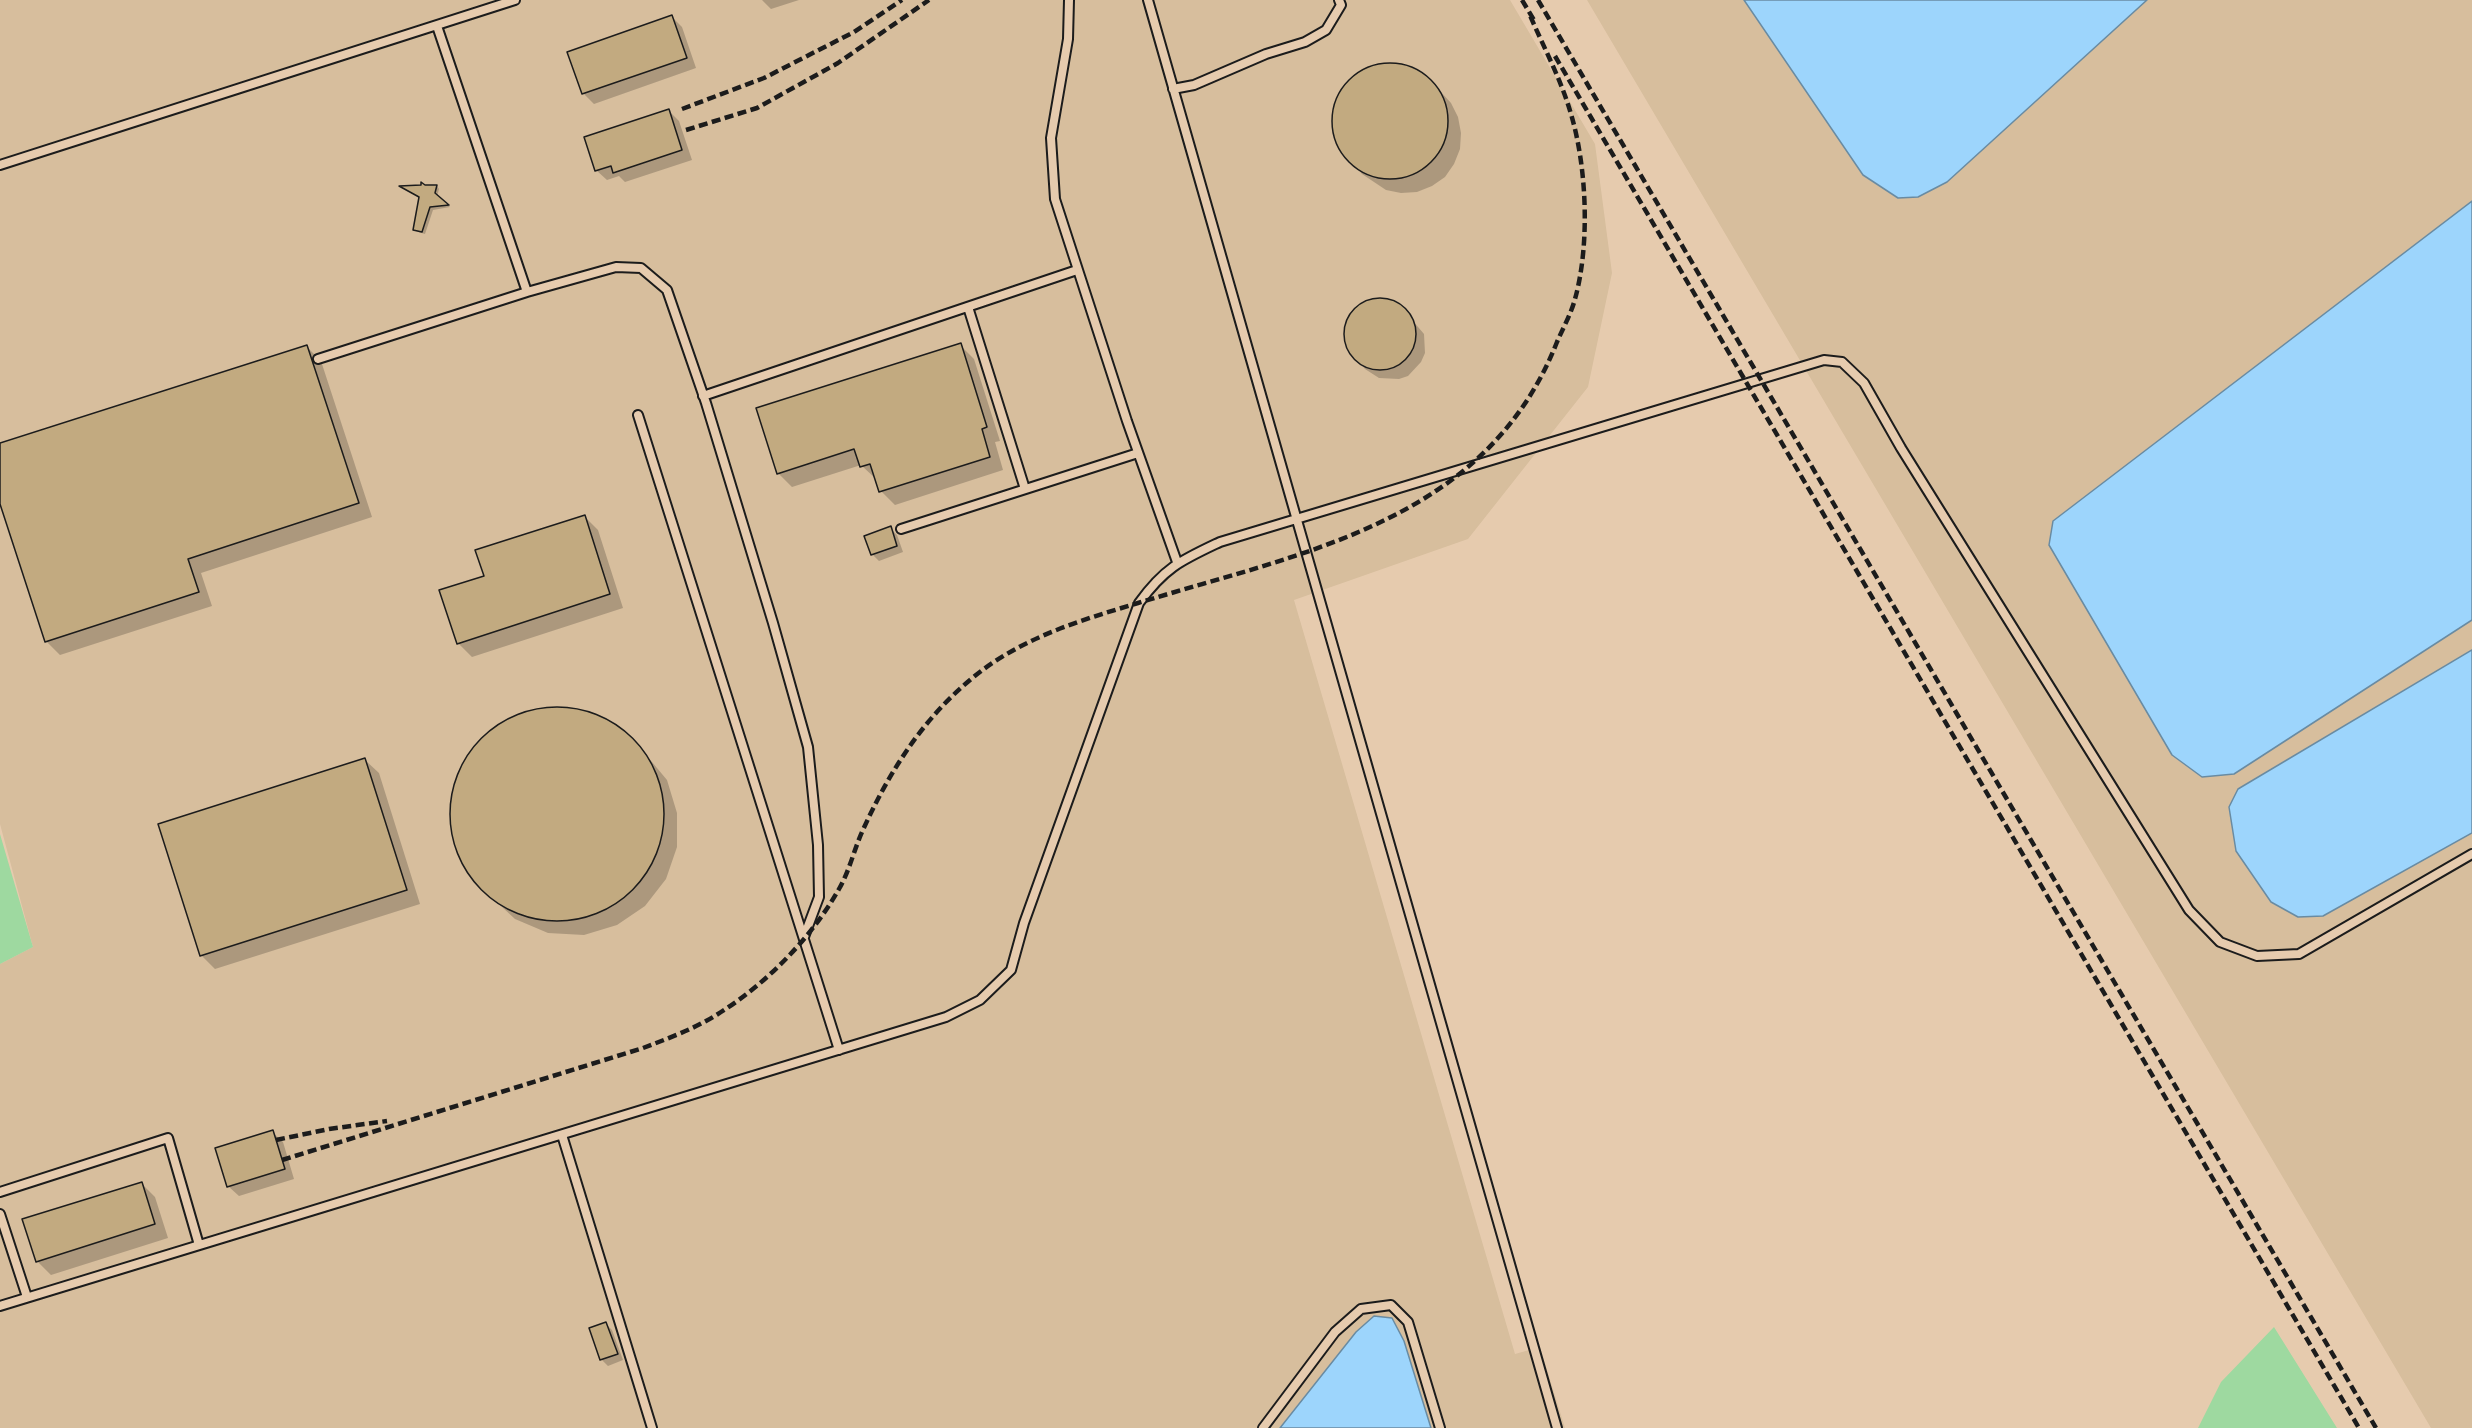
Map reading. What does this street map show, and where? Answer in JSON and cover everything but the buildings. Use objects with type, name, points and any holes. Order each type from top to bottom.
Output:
[{"type":"lane","points":[[0,165],[515,0]]},
{"type":"lane","points":[[1069,0],[1068,39],[1051,138],[1055,199],[1138,453],[1177,562]]},
{"type":"lane","points":[[1148,0],[1557,1428]]},
{"type":"lane","points":[[1173,89],[1194,85],[1266,54],[1305,42],[1326,30],[1341,5],[1339,0]]},
{"type":"lane","points":[[437,26],[527,292]]},
{"type":"lane","points":[[318,358],[527,292],[616,267],[640,268],[667,290],[703,396],[773,622],[808,747],[818,845],[819,897],[804,937]]},
{"type":"lane","points":[[703,396],[1077,270]]},
{"type":"lane","points":[[968,307],[1025,489]]},
{"type":"lane","points":[[0,1305],[946,1017],[980,1000],[1011,970],[1024,923],[1139,603],[1154,581],[1177,562],[1221,542],[1473,464],[1824,360],[1842,362],[1864,383],[1901,447],[2189,910],[2220,942],[2257,956],[2300,954],[2472,854]]},
{"type":"lane","points":[[638,415],[839,1050]]},
{"type":"lane","points":[[901,529],[1138,453]]},
{"type":"lane","points":[[562,1135],[652,1428]]},
{"type":"lane","points":[[0,1192],[168,1138],[199,1245]]},
{"type":"lane","points":[[0,1214],[27,1297]]},
{"type":"lane","points":[[1263,1428],[1335,1332],[1361,1309],[1391,1305],[1408,1322],[1440,1428]]},
{"type":"shaded area","points":[[0,0],[1510,0],[1595,144],[1612,273],[1588,387],[1468,539],[1294,600],[1515,1354],[1540,1347],[1565,1428],[0,1428],[0,964],[33,947],[0,824]]},
{"type":"shaded area","points":[[1587,0],[2472,0],[2472,1428],[2431,1428]]},
{"type":"green space","points":[[0,834],[33,947],[0,964]]},
{"type":"green space","points":[[2274,1327],[2337,1428],[2198,1428],[2221,1382]]},
{"type":"water","points":[[1744,0],[2147,0],[1947,182],[1918,197],[1898,198],[1863,175]]},
{"type":"water","points":[[2472,201],[2472,620],[2234,774],[2202,777],[2172,755],[2049,545],[2053,521]]},
{"type":"water","points":[[2472,650],[2472,833],[2323,916],[2298,917],[2271,902],[2236,851],[2229,807],[2238,789]]},
{"type":"water","points":[[1374,1316],[1392,1318],[1404,1341],[1431,1428],[1280,1428],[1356,1332]]},
{"type":"railway","points":[[682,109],[764,78],[854,32],[902,0]]},
{"type":"railway","points":[[686,130],[757,108],[838,63],[929,0]]},
{"type":"railway","points":[[1522,0],[1534,20]]},
{"type":"railway","points":[[1538,0],[2376,1428]]},
{"type":"railway","points":[[282,1160],[643,1048],[712,1018],[771,973],[816,924],[843,882],[872,810],[907,750],[952,696],[989,666],[1028,642],[1071,624],[1264,566],[1325,545],[1383,521],[1437,490],[1485,452],[1525,403],[1557,342],[1575,299],[1583,255],[1585,207],[1576,135],[1562,88],[1529,13]]},
{"type":"railway","points":[[1555,56],[2359,1428]]},
{"type":"railway","points":[[276,1140],[329,1129],[387,1121]]}]
